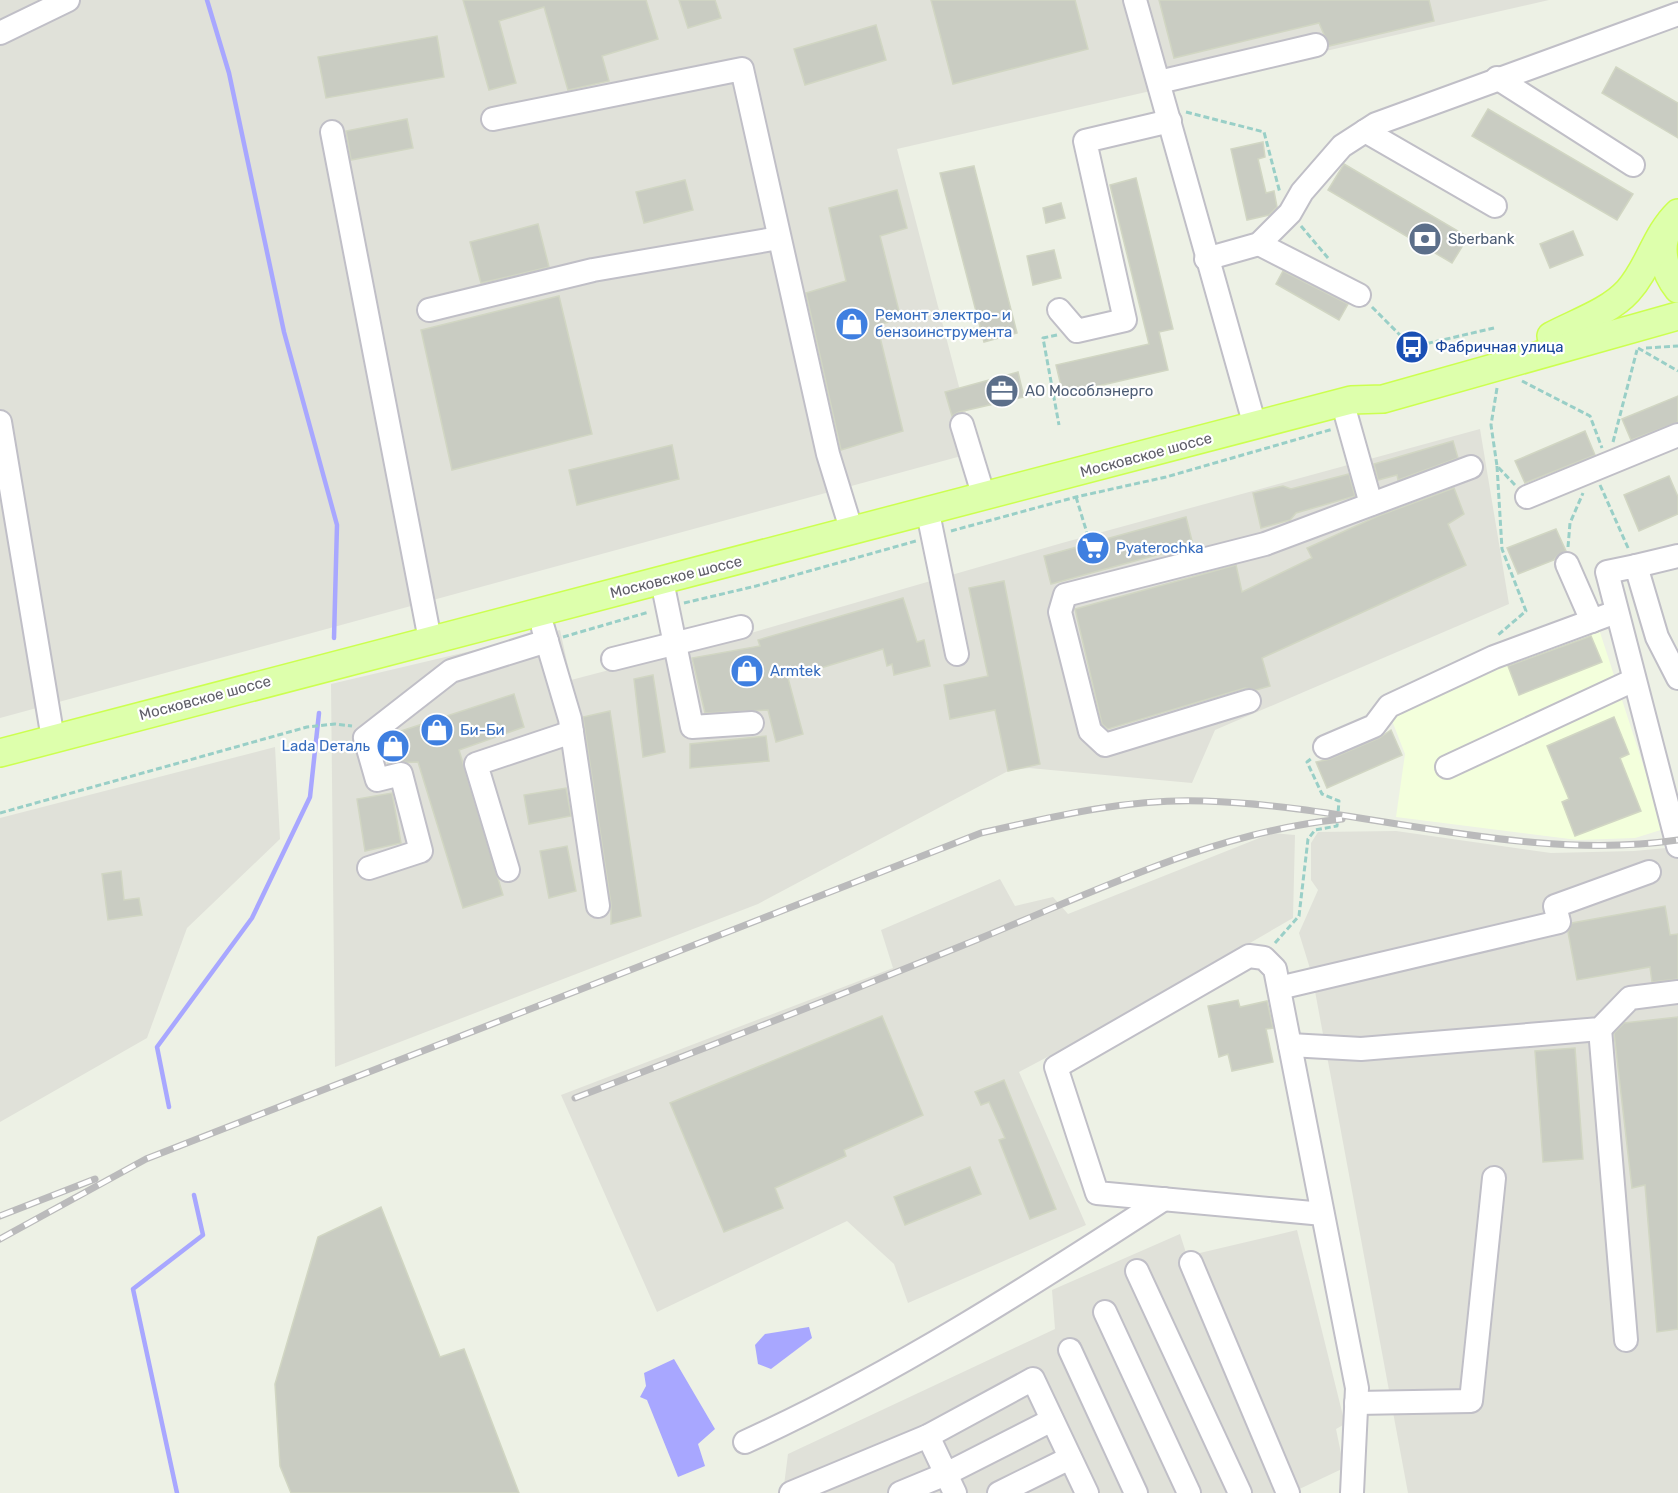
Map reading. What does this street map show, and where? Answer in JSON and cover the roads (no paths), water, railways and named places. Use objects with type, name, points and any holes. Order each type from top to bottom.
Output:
[{"type":"main road","points":[[1678,216],[1672,242],[1678,259]]},
{"type":"main road","points":[[1678,216],[1666,232],[1662,256],[1671,281],[1678,289]]},
{"type":"main road","points":[[1551,336],[1617,301],[1628,291],[1664,226],[1678,216]]},
{"type":"main road","name":"Московское шоссе","points":[[1347,404],[1377,384],[1678,300]]},
{"type":"main road","name":"Московское шоссе","points":[[0,753],[1255,426],[1347,404],[1383,399],[1678,316]]},
{"type":"lane","points":[[0,33],[37,7],[68,0]]},
{"type":"lane","points":[[1135,0],[1206,259],[1255,426]]},
{"type":"lane","points":[[1206,259],[1259,244],[1290,213],[1302,192],[1342,146],[1376,124],[1497,78],[1678,14]]},
{"type":"lane","points":[[1159,82],[1316,45]]},
{"type":"lane","points":[[493,119],[742,69],[828,454],[852,532]]},
{"type":"lane","points":[[1497,78],[1633,165]]},
{"type":"lane","points":[[1059,310],[1077,330],[1125,320],[1085,141],[1168,114]]},
{"type":"lane","points":[[1365,131],[1495,206]]},
{"type":"lane","points":[[332,132],[430,640]]},
{"type":"lane","points":[[429,310],[593,270],[778,238]]},
{"type":"lane","points":[[1259,244],[1359,294]]},
{"type":"lane","points":[[1347,404],[1371,504]]},
{"type":"lane","points":[[0,422],[53,739]]},
{"type":"lane","points":[[962,425],[984,497]]},
{"type":"lane","points":[[1527,497],[1678,435]]},
{"type":"lane","points":[[1249,701],[1105,745],[1090,731],[1060,612],[1065,595],[1265,544],[1471,467]]},
{"type":"lane","points":[[928,513],[957,654]]},
{"type":"lane","points":[[1676,835],[1607,572],[1678,556]]},
{"type":"lane","points":[[1567,564],[1592,621]]},
{"type":"lane","points":[[1636,566],[1657,637],[1678,678]]},
{"type":"lane","points":[[662,581],[692,727],[752,723]]},
{"type":"lane","points":[[1325,747],[1374,726],[1389,706],[1494,657],[1616,612]]},
{"type":"lane","points":[[539,613],[572,732],[598,906]]},
{"type":"lane","points":[[613,659],[741,627]]},
{"type":"lane","points":[[369,868],[421,851],[401,774],[377,780],[365,738],[451,671],[547,641]]},
{"type":"lane","points":[[1447,767],[1634,680]]},
{"type":"lane","points":[[508,870],[476,764],[572,732]]},
{"type":"lane","points":[[1279,988],[1559,922],[1555,906],[1649,872]]},
{"type":"lane","points":[[1323,1214],[1097,1193],[1056,1067],[1249,956],[1264,957],[1275,969],[1279,988],[1357,1388],[1352,1493]]},
{"type":"lane","points":[[1290,1045],[1361,1049],[1600,1029],[1630,998],[1678,992]]},
{"type":"lane","points":[[1600,1029],[1626,1340]]},
{"type":"lane","points":[[1356,1403],[1472,1401],[1494,1178]]},
{"type":"lane","points":[[745,1442],[824,1406],[954,1330],[1164,1199]]},
{"type":"lane","points":[[1191,1263],[1288,1493]]},
{"type":"lane","points":[[1137,1271],[1240,1493]]},
{"type":"lane","points":[[1105,1312],[1189,1493]]},
{"type":"lane","points":[[1070,1350],[1136,1493]]},
{"type":"lane","points":[[791,1493],[928,1436],[1033,1379],[1087,1493]]},
{"type":"lane","points":[[900,1493],[950,1483],[1052,1419]]},
{"type":"lane","points":[[928,1436],[950,1483]]},
{"type":"lane","points":[[999,1493],[1070,1458]]},
{"type":"waterway","points":[[207,0],[229,73],[284,332],[337,525],[334,638]]},
{"type":"waterway","points":[[169,1107],[157,1047],[252,918],[310,797],[319,713]]},
{"type":"waterway","points":[[177,1493],[133,1289],[203,1235],[194,1195]]},
{"type":"railway","points":[[0,1239],[146,1159],[981,833],[1120,805],[1205,801],[1323,812],[1501,839],[1560,844],[1619,845],[1678,840]]},
{"type":"railway","points":[[575,1098],[880,979],[1158,865],[1248,836],[1342,819]]},
{"type":"railway","points":[[0,1216],[95,1179]]},
{"type":"place","name":"Sberbank","points":[[1425,239]]},
{"type":"place","name":"Ремонт электро- и бензоинструмента","points":[[852,324]]},
{"type":"place","name":"Фабричная улица","points":[[1412,347]]},
{"type":"place","name":"АО Мособлэнерго","points":[[1002,391]]},
{"type":"place","name":"Pyaterochka","points":[[1093,548]]},
{"type":"place","name":"Armtek","points":[[747,671]]},
{"type":"place","name":"Би-Би","points":[[437,730]]},
{"type":"place","name":"Lada Dеталь","points":[[393,746]]}]
